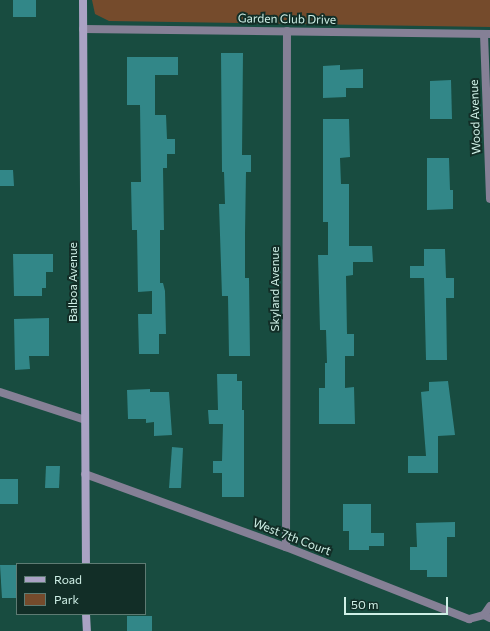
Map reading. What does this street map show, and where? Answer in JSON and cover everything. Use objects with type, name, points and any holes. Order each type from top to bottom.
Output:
[{"type":"street","name":"Balboa Avenue","points":[[83,0],[86,563]]},
{"type":"street","name":"Garden Club Drive","points":[[83,29],[487,34]]},
{"type":"street","name":"Skyland Avenue","points":[[286,547],[287,31]]},
{"type":"street","name":"Wood Avenue","points":[[487,34],[490,199]]},
{"type":"street","points":[[0,392],[85,420]]},
{"type":"street","name":"West 7th Court","points":[[85,474],[286,547],[469,619],[487,616]]},
{"type":"street","points":[[487,616],[490,606]]},
{"type":"street","points":[[86,615],[86,631]]},
{"type":"green space","points":[[92,0],[490,0],[490,27],[109,21],[95,14]]},
{"type":"building","points":[[13,0],[36,0],[36,17],[13,17]]},
{"type":"building","points":[[221,53],[243,53],[242,155],[251,155],[251,172],[246,172],[245,234],[245,278],[249,278],[250,356],[229,356],[228,296],[222,296],[219,204],[225,204],[224,172],[222,172]]},
{"type":"building","points":[[127,57],[178,57],[178,75],[155,75],[155,115],[166,115],[167,139],[175,139],[175,154],[167,154],[167,168],[163,168],[164,230],[160,230],[160,283],[163,283],[165,291],[166,334],[159,334],[159,354],[139,354],[138,314],[152,314],[152,291],[138,292],[137,230],[132,230],[131,182],[141,182],[140,105],[127,105]]},
{"type":"building","points":[[340,65],[340,70],[363,69],[363,88],[346,88],[346,97],[323,98],[323,66]]},
{"type":"building","points":[[451,80],[452,119],[430,119],[430,81]]},
{"type":"building","points":[[323,119],[349,119],[350,157],[340,158],[341,184],[349,184],[349,246],[372,246],[373,262],[353,262],[353,275],[346,276],[347,334],[354,334],[354,356],[345,356],[345,388],[354,387],[355,424],[319,424],[319,388],[325,388],[325,363],[327,363],[326,330],[320,330],[318,255],[328,255],[328,222],[323,222]]},
{"type":"building","points":[[427,158],[449,158],[450,190],[453,190],[453,209],[427,210]]},
{"type":"building","points":[[0,170],[13,170],[14,186],[0,186]]},
{"type":"building","points":[[424,249],[445,249],[446,278],[454,278],[454,298],[446,298],[447,360],[426,360],[424,278],[410,278],[410,266],[424,266]]},
{"type":"building","points":[[13,254],[53,254],[53,272],[46,272],[46,288],[42,288],[42,296],[14,296]]},
{"type":"building","points":[[49,318],[49,356],[29,356],[30,369],[15,370],[14,319]]},
{"type":"building","points":[[217,374],[237,374],[237,381],[242,381],[242,410],[244,410],[244,497],[222,497],[222,473],[213,473],[213,461],[222,461],[223,424],[209,424],[208,410],[218,410]]},
{"type":"building","points":[[448,381],[455,435],[438,436],[438,473],[408,473],[408,456],[426,456],[421,392],[429,391],[429,382]]},
{"type":"building","points":[[150,389],[150,392],[169,392],[172,435],[154,436],[154,422],[146,423],[146,419],[128,419],[127,390]]},
{"type":"building","points":[[172,447],[183,448],[181,488],[169,488]]},
{"type":"building","points":[[46,466],[60,466],[59,488],[45,488]]},
{"type":"building","points":[[0,479],[18,479],[18,504],[0,504]]},
{"type":"building","points":[[343,504],[371,504],[371,533],[384,533],[384,546],[369,546],[369,550],[349,550],[349,531],[343,531]]},
{"type":"building","points":[[455,522],[455,537],[447,537],[447,577],[427,577],[427,570],[410,570],[410,547],[417,547],[416,523]]},
{"type":"building","points":[[0,565],[16,565],[16,598],[2,598]]},
{"type":"building","points":[[127,616],[152,616],[152,631],[127,631]]}]
